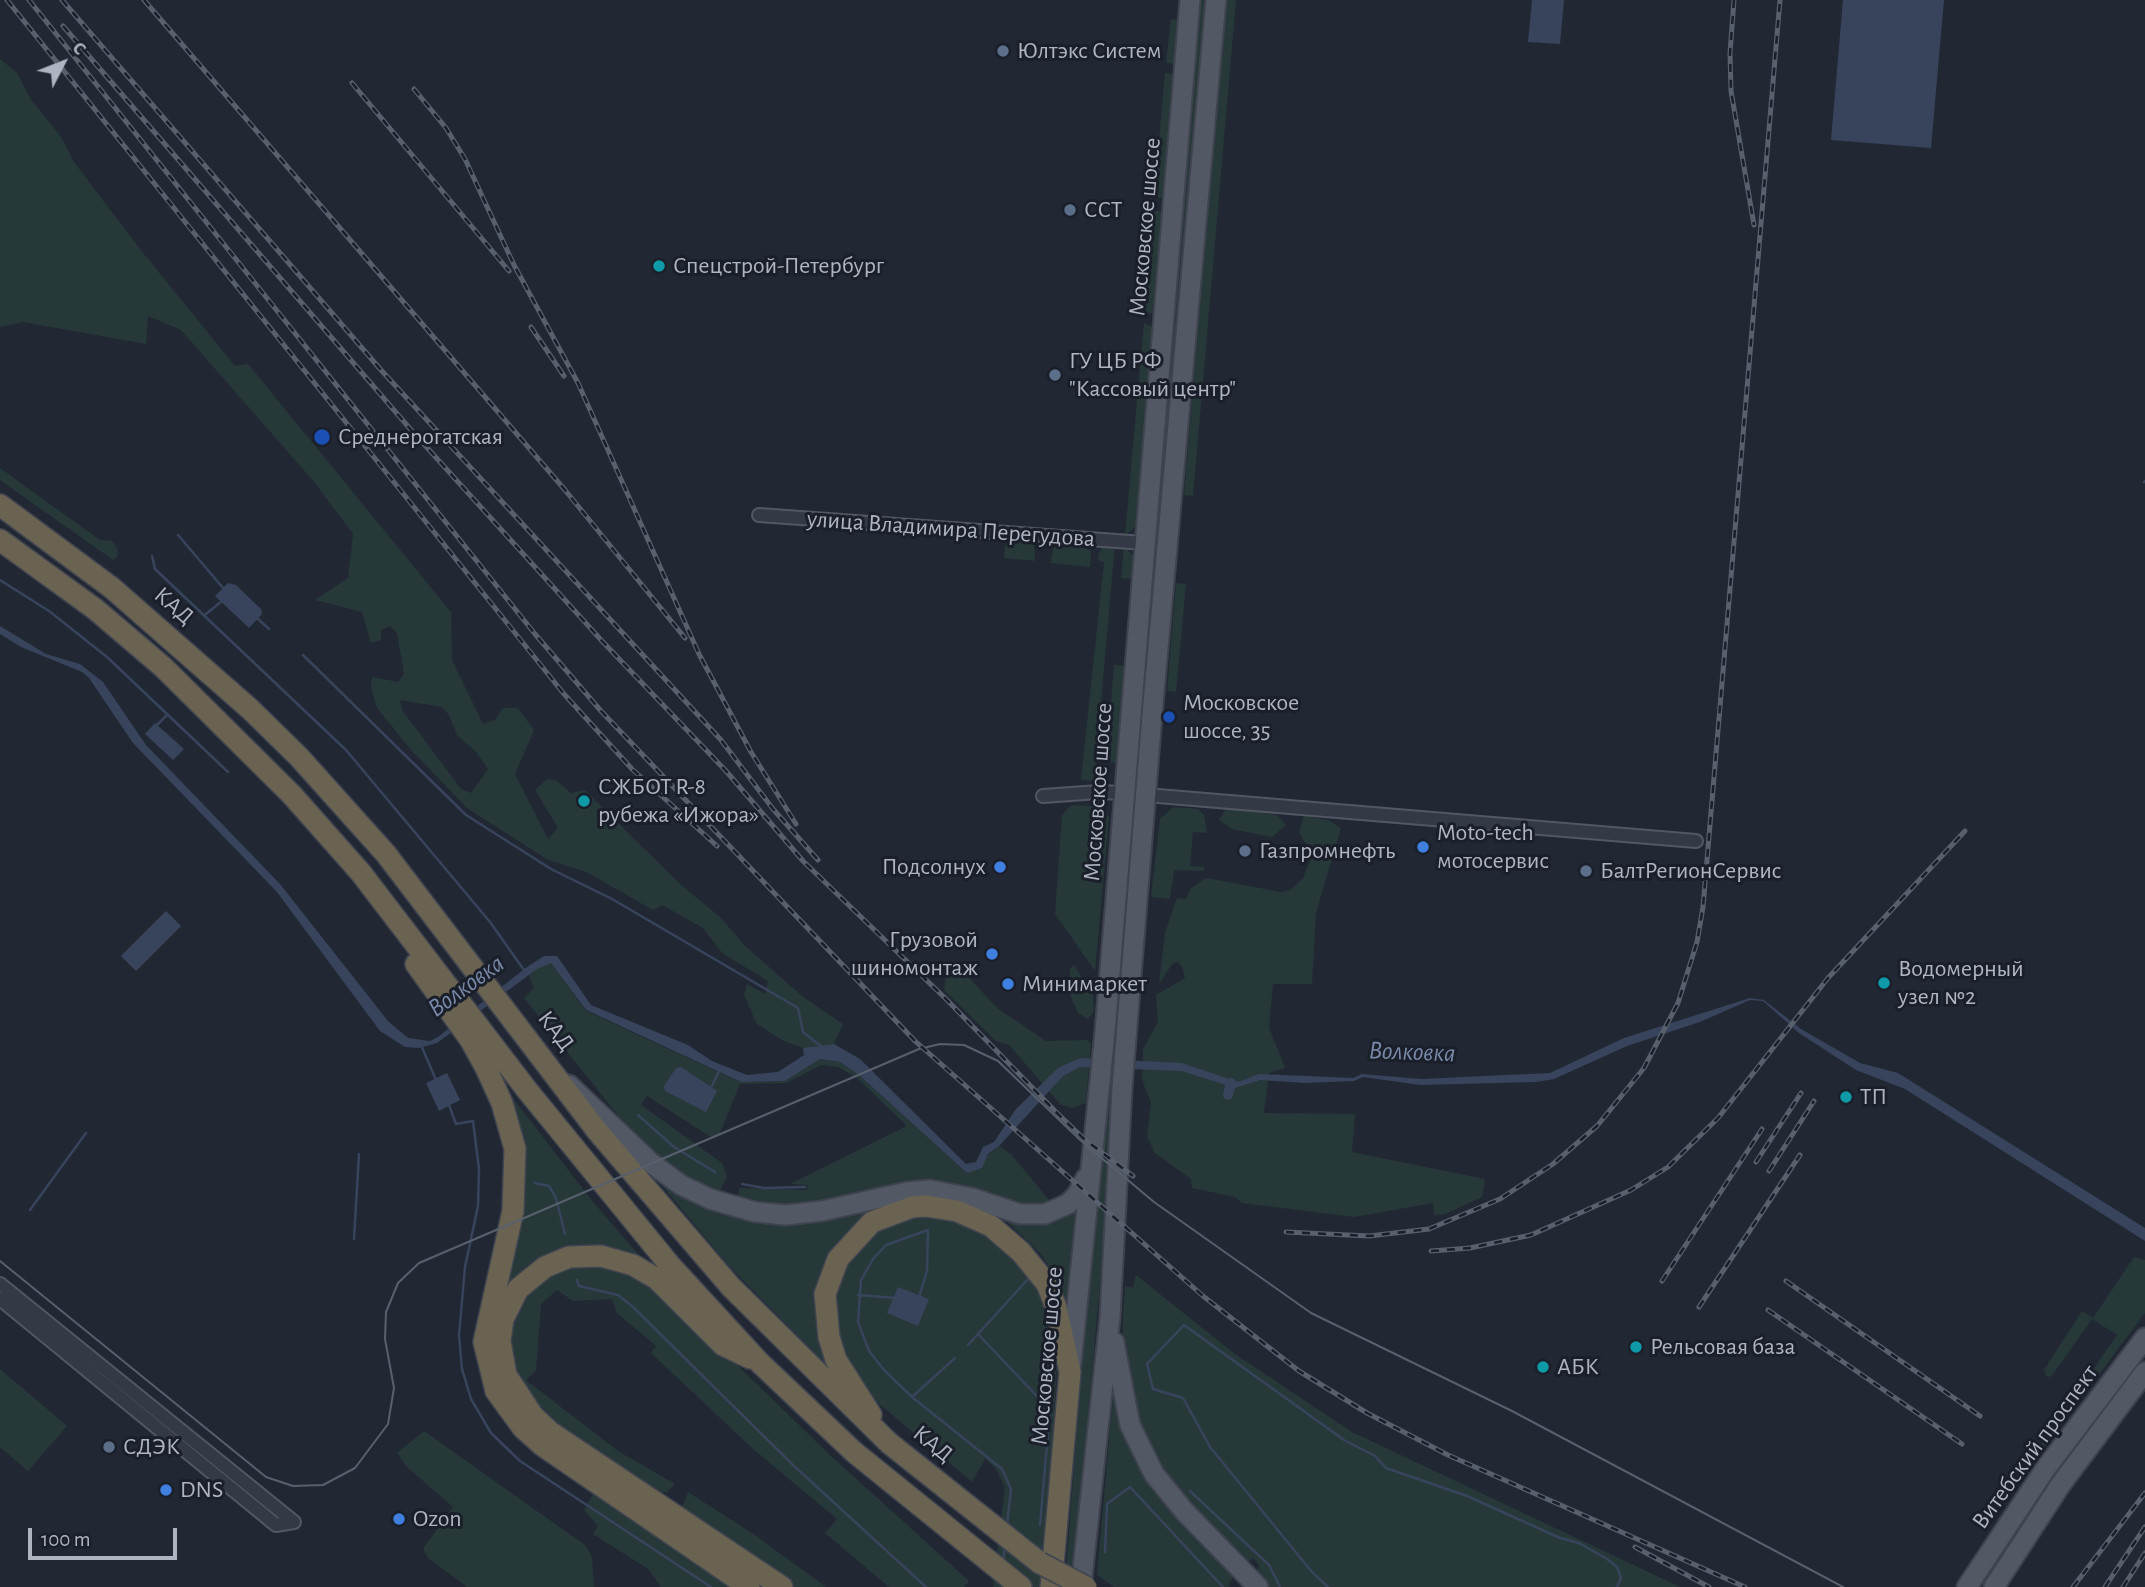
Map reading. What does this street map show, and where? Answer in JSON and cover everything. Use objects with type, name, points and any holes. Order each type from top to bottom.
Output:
[{"type":"highway","name":"КАД","points":[[0,505],[113,588],[250,709],[370,835],[642,1185],[731,1287],[889,1443],[1072,1587]]},
{"type":"highway","points":[[0,540],[95,609],[172,676],[292,794],[387,906],[395,935],[450,998],[476,1034],[527,1090],[626,1214],[760,1363],[854,1452],[1021,1587]]},
{"type":"highway","points":[[476,1034],[515,1149],[513,1211],[484,1342],[496,1391],[523,1428],[542,1445],[749,1587]]},
{"type":"highway","points":[[889,1443],[836,1360],[825,1319],[825,1294],[831,1273],[845,1247],[872,1223],[898,1211],[926,1206],[957,1211],[990,1226],[1021,1252],[1046,1284],[1056,1307],[1070,1373]]},
{"type":"highway","points":[[760,1363],[723,1345],[657,1279],[633,1265],[601,1256],[583,1255],[545,1267],[518,1289],[503,1319],[500,1341],[506,1375],[533,1416],[550,1432],[782,1587]]},
{"type":"highway","name":"Московское шоссе","points":[[1051,1587],[1070,1373]]},
{"type":"highway","points":[[1040,1563],[1086,1587]]},
{"type":"main road","name":"Московское шоссе","points":[[1070,1373],[1103,1049],[1190,0]]},
{"type":"main road","name":"Московское шоссе","points":[[1081,1587],[1110,1317],[1122,1088],[1216,0]]},
{"type":"main road","points":[[1124,793],[1146,795]]},
{"type":"main road","points":[[554,1072],[651,1163],[681,1185],[710,1199],[755,1212],[786,1215],[822,1212],[907,1192],[930,1191],[972,1198],[1020,1214],[1045,1214],[1068,1204],[1077,1195],[1090,1168]]},
{"type":"main road","points":[[1110,1317],[1125,1403],[1141,1450],[1154,1474],[1185,1512],[1258,1587]]},
{"type":"main road","name":"Витебский проспект","points":[[1967,1587],[2046,1468],[2145,1338]]},
{"type":"main road","name":"Витебский проспект","points":[[1994,1587],[2061,1484],[2145,1372]]},
{"type":"street","name":"улица Владимира Перегудова","points":[[759,515],[1144,544]]},
{"type":"street","points":[[1043,796],[1124,793]]},
{"type":"street","points":[[1146,795],[1696,841]]},
{"type":"street","points":[[0,1284],[294,1522],[276,1525],[0,1299]]},
{"type":"shaded area","points":[[1200,0],[1206,0],[1140,764],[1135,763]]},
{"type":"shaded area","points":[[1226,0],[1236,0],[1193,496],[1184,495]]},
{"type":"shaded area","points":[[1171,19],[1181,20],[1177,64],[1166,63]]},
{"type":"shaded area","points":[[0,59],[17,73],[30,98],[61,137],[74,162],[235,366],[248,364],[451,612],[452,660],[483,724],[495,720],[503,708],[518,708],[534,730],[515,774],[548,839],[558,828],[535,790],[547,779],[557,781],[571,793],[585,790],[679,883],[721,918],[744,945],[803,997],[843,1024],[834,1044],[803,1048],[782,1040],[757,1024],[744,995],[747,984],[765,994],[768,981],[722,953],[703,928],[662,905],[653,910],[586,872],[548,860],[467,808],[411,750],[377,708],[371,687],[372,677],[398,682],[404,674],[397,633],[390,626],[381,630],[381,640],[371,643],[362,612],[315,600],[348,578],[353,534],[315,483],[181,330],[148,316],[146,344],[23,322],[0,327]],"holes":[[[400,700],[442,707],[449,715],[457,735],[477,753],[488,769],[471,793],[461,789],[402,710]]]},
{"type":"shaded area","points":[[1165,73],[1176,74],[1165,198],[1154,197]]},
{"type":"shaded area","points":[[1154,211],[1164,211],[1156,312],[1145,315]]},
{"type":"shaded area","points":[[1144,323],[1155,328],[1138,525],[1125,535]]},
{"type":"shaded area","points":[[0,468],[100,540],[113,541],[118,551],[117,557],[113,560],[0,480]]},
{"type":"shaded area","points":[[1011,540],[1029,541],[1034,545],[1035,561],[1004,558],[1005,546]]},
{"type":"shaded area","points":[[1104,543],[1115,544],[1094,781],[1081,780],[1104,562],[1099,561],[1098,556]]},
{"type":"shaded area","points":[[1060,545],[1087,548],[1091,551],[1090,567],[1051,563],[1053,549]]},
{"type":"shaded area","points":[[1124,546],[1135,558],[1133,579],[1121,578]]},
{"type":"shaded area","points":[[1176,583],[1186,584],[1176,692],[1167,691]]},
{"type":"shaded area","points":[[1114,665],[1125,666],[1117,763],[1106,762]]},
{"type":"shaded area","points":[[1070,806],[1101,807],[1109,817],[1095,971],[1055,914],[1062,815]]},
{"type":"shaded area","points":[[1173,807],[1198,809],[1204,815],[1207,833],[1193,832],[1190,866],[1204,867],[1204,871],[1174,870],[1170,899],[1151,897],[1160,819]]},
{"type":"shaded area","points":[[1230,808],[1277,815],[1286,825],[1272,837],[1232,829],[1219,820],[1225,810]]},
{"type":"shaded area","points":[[1304,816],[1328,820],[1341,828],[1316,913],[1312,984],[1273,984],[1269,1028],[1285,1068],[1269,1073],[1264,1113],[1355,1114],[1352,1152],[1485,1179],[1482,1197],[1445,1214],[1434,1215],[1433,1203],[1354,1217],[1242,1203],[1235,1197],[1192,1188],[1191,1179],[1155,1153],[1147,1137],[1151,1103],[1142,1080],[1143,1049],[1158,1022],[1156,995],[1185,978],[1178,962],[1173,963],[1159,984],[1165,933],[1177,898],[1186,899],[1190,889],[1206,878],[1281,892],[1290,890],[1303,878],[1310,861],[1309,849],[1299,832]]},
{"type":"shaded area","points":[[1130,823],[1135,823],[1110,1154],[1102,1148]]},
{"type":"shaded area","points":[[545,963],[551,963],[586,1011],[740,1082],[785,1081],[820,1059],[840,1062],[859,1075],[967,1173],[999,1146],[1011,1154],[1050,1201],[1057,1203],[1043,1208],[785,1208],[738,1200],[739,1188],[807,1190],[808,1185],[790,1184],[907,1126],[857,1078],[838,1067],[821,1065],[786,1083],[740,1084],[720,1133],[714,1139],[647,1096],[641,1105],[722,1163],[727,1176],[720,1191],[716,1193],[699,1186],[645,1149],[524,998],[534,988],[529,975]]},
{"type":"shaded area","points":[[1074,965],[1093,995],[1094,1011],[1088,1019],[1078,1013],[1070,995],[1070,968]]},
{"type":"shaded area","points":[[960,968],[997,1008],[1046,1041],[1086,1040],[1091,1043],[1086,1103],[1073,1108],[1061,1105],[1009,1045],[996,1041],[944,990],[947,971]]},
{"type":"shaded area","points":[[502,1084],[593,1202],[645,1262],[559,1250],[533,1261],[513,1278],[498,1299],[511,1239]]},
{"type":"shaded area","points":[[1101,1157],[1109,1164],[1108,1193],[1073,1587],[1065,1587],[1091,1239]]},
{"type":"shaded area","points":[[654,1176],[738,1214],[893,1201],[827,1271],[831,1370],[729,1266]]},
{"type":"shaded area","points":[[1075,1209],[1065,1300],[1058,1280],[1040,1253],[999,1214],[1045,1222]]},
{"type":"shaded area","points":[[921,1211],[983,1227],[1037,1277],[1058,1349],[1046,1548],[1039,1587],[993,1587],[1005,1487],[996,1469],[985,1459],[972,1482],[877,1402],[846,1361],[832,1311],[838,1272],[863,1236]]},
{"type":"shaded area","points":[[2134,1257],[2145,1260],[2145,1313],[2029,1468],[2026,1466],[2117,1335],[2092,1319],[2051,1377],[2046,1376],[2044,1370],[2082,1311],[2093,1318]]},
{"type":"shaded area","points":[[570,1262],[628,1267],[701,1330],[830,1455],[969,1581],[964,1587],[889,1587],[825,1533],[837,1519],[753,1449],[651,1353],[656,1346],[617,1313],[612,1299],[573,1301],[557,1290],[541,1304],[536,1370],[526,1380],[618,1451],[675,1484],[667,1492],[657,1492],[563,1433],[521,1392],[507,1338],[521,1298],[537,1279]]},
{"type":"shaded area","points":[[1136,1275],[1235,1354],[1352,1432],[1680,1587],[1269,1587],[1257,1575],[1259,1565],[1253,1558],[1245,1564],[1165,1474],[1135,1416],[1123,1356],[1123,1316],[1125,1286],[1133,1288]]},
{"type":"shaded area","points":[[0,1369],[67,1426],[28,1471],[0,1447]]},
{"type":"shaded area","points":[[1114,1385],[1122,1422],[1236,1573],[1228,1585],[1231,1587],[1114,1587],[1097,1575]]},
{"type":"shaded area","points":[[424,1431],[585,1545],[592,1557],[594,1587],[467,1587],[428,1558],[423,1549],[453,1507],[407,1467],[397,1453]]},
{"type":"shaded area","points":[[595,1491],[736,1587],[661,1587],[648,1569],[593,1534],[598,1526],[584,1510]]},
{"type":"shaded area","points":[[688,1492],[752,1533],[826,1587],[790,1587],[687,1514],[682,1507]]},
{"type":"water","points":[[1532,0],[1564,0],[1560,44],[1528,42]]},
{"type":"water","points":[[1843,0],[1944,0],[1931,148],[1831,140]]},
{"type":"water","points":[[228,583],[236,585],[261,609],[262,614],[249,628],[215,596]]},
{"type":"water","points":[[0,626],[46,654],[80,664],[103,682],[146,745],[280,884],[388,1021],[408,1038],[430,1041],[438,1037],[527,967],[544,956],[557,956],[591,1005],[688,1045],[712,1061],[747,1075],[778,1072],[804,1055],[803,1048],[834,1044],[860,1059],[966,1164],[976,1162],[983,1147],[994,1142],[1016,1109],[1058,1068],[1080,1058],[1182,1063],[1238,1082],[1259,1074],[1353,1078],[1362,1074],[1421,1079],[1550,1073],[1624,1038],[1750,998],[1764,1000],[1801,1029],[1860,1063],[1898,1073],[2145,1228],[2145,1241],[1905,1089],[1856,1070],[1799,1033],[1763,1001],[1750,1000],[1700,1022],[1627,1046],[1554,1079],[1536,1082],[1420,1085],[1363,1077],[1354,1081],[1304,1083],[1260,1080],[1235,1088],[1182,1071],[1080,1067],[1063,1076],[999,1146],[988,1154],[982,1168],[967,1173],[859,1075],[840,1062],[820,1059],[785,1081],[741,1082],[586,1010],[551,963],[537,969],[437,1043],[419,1048],[405,1047],[380,1031],[277,892],[133,743],[89,678],[82,672],[21,647],[0,634]]},
{"type":"water","points":[[155,723],[184,749],[173,760],[145,734]]},
{"type":"water","points":[[166,911],[181,926],[136,971],[121,956]]},
{"type":"water","points":[[681,1067],[717,1091],[706,1112],[665,1091],[664,1086],[676,1068]]},
{"type":"water","points":[[447,1073],[460,1100],[439,1111],[426,1083]]},
{"type":"water","points":[[898,1287],[929,1299],[918,1326],[887,1313]]},
{"type":"waterway","points":[[178,535],[223,588]]},
{"type":"waterway","points":[[152,556],[155,569],[346,750],[490,922],[524,970]]},
{"type":"waterway","points":[[0,580],[49,611],[107,657],[228,772]]},
{"type":"waterway","points":[[206,614],[222,601]]},
{"type":"waterway","points":[[257,618],[269,629]]},
{"type":"waterway","points":[[303,655],[466,815],[551,869],[612,899],[798,1008],[803,1032],[822,1047]]},
{"type":"waterway","points":[[157,725],[167,715]]},
{"type":"waterway","points":[[421,1045],[436,1080]]},
{"type":"waterway","points":[[712,1086],[720,1069]]},
{"type":"waterway","points":[[1228,1095],[1231,1083]]},
{"type":"waterway","points":[[449,1105],[456,1124],[473,1121],[479,1169],[478,1206],[465,1267],[459,1335],[462,1369],[471,1399],[491,1433],[520,1461],[711,1587]]},
{"type":"waterway","points":[[638,1115],[674,1147],[715,1172]]},
{"type":"waterway","points":[[30,1210],[86,1133]]},
{"type":"waterway","points":[[354,1239],[359,1154]]},
{"type":"waterway","points":[[535,1183],[549,1186],[556,1198],[565,1234]]},
{"type":"waterway","points":[[742,1184],[764,1188],[805,1187]]},
{"type":"waterway","points":[[919,1297],[927,1271],[928,1230],[886,1245],[873,1259],[861,1280],[858,1322],[869,1351],[884,1370],[912,1397],[1002,1469],[1011,1489],[1007,1525]]},
{"type":"waterway","points":[[968,1345],[1029,1278]]},
{"type":"waterway","points":[[577,1280],[579,1286],[618,1295],[633,1307],[793,1465],[926,1587]]},
{"type":"waterway","points":[[858,1295],[896,1298]]},
{"type":"waterway","points":[[1328,1587],[1312,1572],[1210,1447],[1183,1398],[1153,1389],[1147,1364],[1184,1325],[1344,1440],[1375,1456],[1386,1468],[1467,1496],[1560,1538],[1579,1543],[1607,1559],[1617,1567],[1621,1578],[1617,1587]]},
{"type":"waterway","points":[[978,1334],[1050,1410],[1040,1525]]},
{"type":"waterway","points":[[912,1397],[955,1358]]},
{"type":"waterway","points":[[1105,1552],[1107,1504],[1130,1487],[1223,1587]]},
{"type":"waterway","points":[[1190,1491],[1269,1565],[1280,1587]]},
{"type":"waterway","points":[[1003,1563],[1005,1545]]},
{"type":"tram line","points":[[0,1261],[266,1477],[293,1486],[323,1485],[355,1468],[388,1424],[394,1388],[385,1339],[386,1312],[398,1283],[419,1263],[919,1049],[940,1044],[964,1045],[998,1061],[1079,1139],[1154,1202],[1311,1313],[1512,1411],[1843,1587]]},
{"type":"railway","points":[[7,0],[564,694],[632,769],[717,846]]},
{"type":"railway","points":[[29,0],[535,634],[601,711],[915,1041],[1203,1296],[1299,1371],[1367,1413],[1448,1455],[1745,1587]]},
{"type":"railway","points":[[62,0],[381,370],[721,740],[773,809],[818,860]]},
{"type":"railway","points":[[144,0],[565,490],[685,638]]},
{"type":"railway","points":[[1734,0],[1730,53],[1731,91],[1754,225]]},
{"type":"railway","points":[[1286,1232],[1369,1236],[1429,1229],[1500,1199],[1553,1164],[1597,1126],[1644,1068],[1678,1003],[1697,942],[1703,907],[1780,0]]},
{"type":"railway","points":[[63,26],[412,431],[602,641],[726,771],[803,861],[947,1000],[1084,1139],[1133,1176]]},
{"type":"railway","points":[[352,83],[509,271]]},
{"type":"railway","points":[[414,89],[446,128],[465,159],[514,265],[578,383],[699,654],[751,752],[796,824]]},
{"type":"railway","points":[[531,327],[564,376]]},
{"type":"railway","points":[[1431,1251],[1470,1248],[1531,1235],[1631,1190],[1668,1167],[1718,1118],[1828,978],[1965,831]]},
{"type":"railway","points":[[1756,1162],[1801,1093]]},
{"type":"railway","points":[[1769,1171],[1814,1101]]},
{"type":"railway","points":[[1662,1281],[1762,1129]]},
{"type":"railway","points":[[1699,1307],[1800,1155]]},
{"type":"railway","points":[[1786,1281],[1980,1416]]},
{"type":"railway","points":[[1768,1310],[1962,1444]]},
{"type":"railway","points":[[2073,1587],[2145,1493]]},
{"type":"railway","points":[[2105,1587],[2145,1527]]},
{"type":"railway","points":[[1635,1547],[1709,1587]]},
{"type":"railway","points":[[2123,1587],[2145,1553]]},
{"type":"place","name":"Юлтэкс Систем","points":[[1003,51]]},
{"type":"place","name":"ССТ","points":[[1070,210]]},
{"type":"place","name":"Спецстрой-Петербург","points":[[659,266]]},
{"type":"place","name":"ГУ ЦБ РФ \"Кассовый центр\"","points":[[1055,375]]},
{"type":"place","name":"Среднерогатская","points":[[322,437]]},
{"type":"place","name":"Московское шоссе, 35","points":[[1169,717]]},
{"type":"place","name":"СЖБОТ R-8 рубежа «Ижора»","points":[[584,801]]},
{"type":"place","name":"Moto-tech мотосервис","points":[[1423,847]]},
{"type":"place","name":"Газпромнефть","points":[[1245,851]]},
{"type":"place","name":"Подсолнух","points":[[1000,867]]},
{"type":"place","name":"БалтРегионСервис","points":[[1586,871]]},
{"type":"place","name":"Грузовой шиномонтаж","points":[[992,954]]},
{"type":"place","name":"Водомерный узел №2","points":[[1884,983]]},
{"type":"place","name":"Минимаркет","points":[[1008,984]]},
{"type":"place","name":"ТП","points":[[1846,1097]]},
{"type":"place","name":"Рельсовая база","points":[[1636,1347]]},
{"type":"place","name":"АБК","points":[[1543,1367]]},
{"type":"place","name":"СДЭК","points":[[109,1447]]},
{"type":"place","name":"DNS","points":[[166,1490]]},
{"type":"place","name":"Ozon","points":[[399,1519]]},
{"type":"water label","name":"Волковка","points":[[466,986]]},
{"type":"water label","name":"Волковка","points":[[1412,1052]]}]
